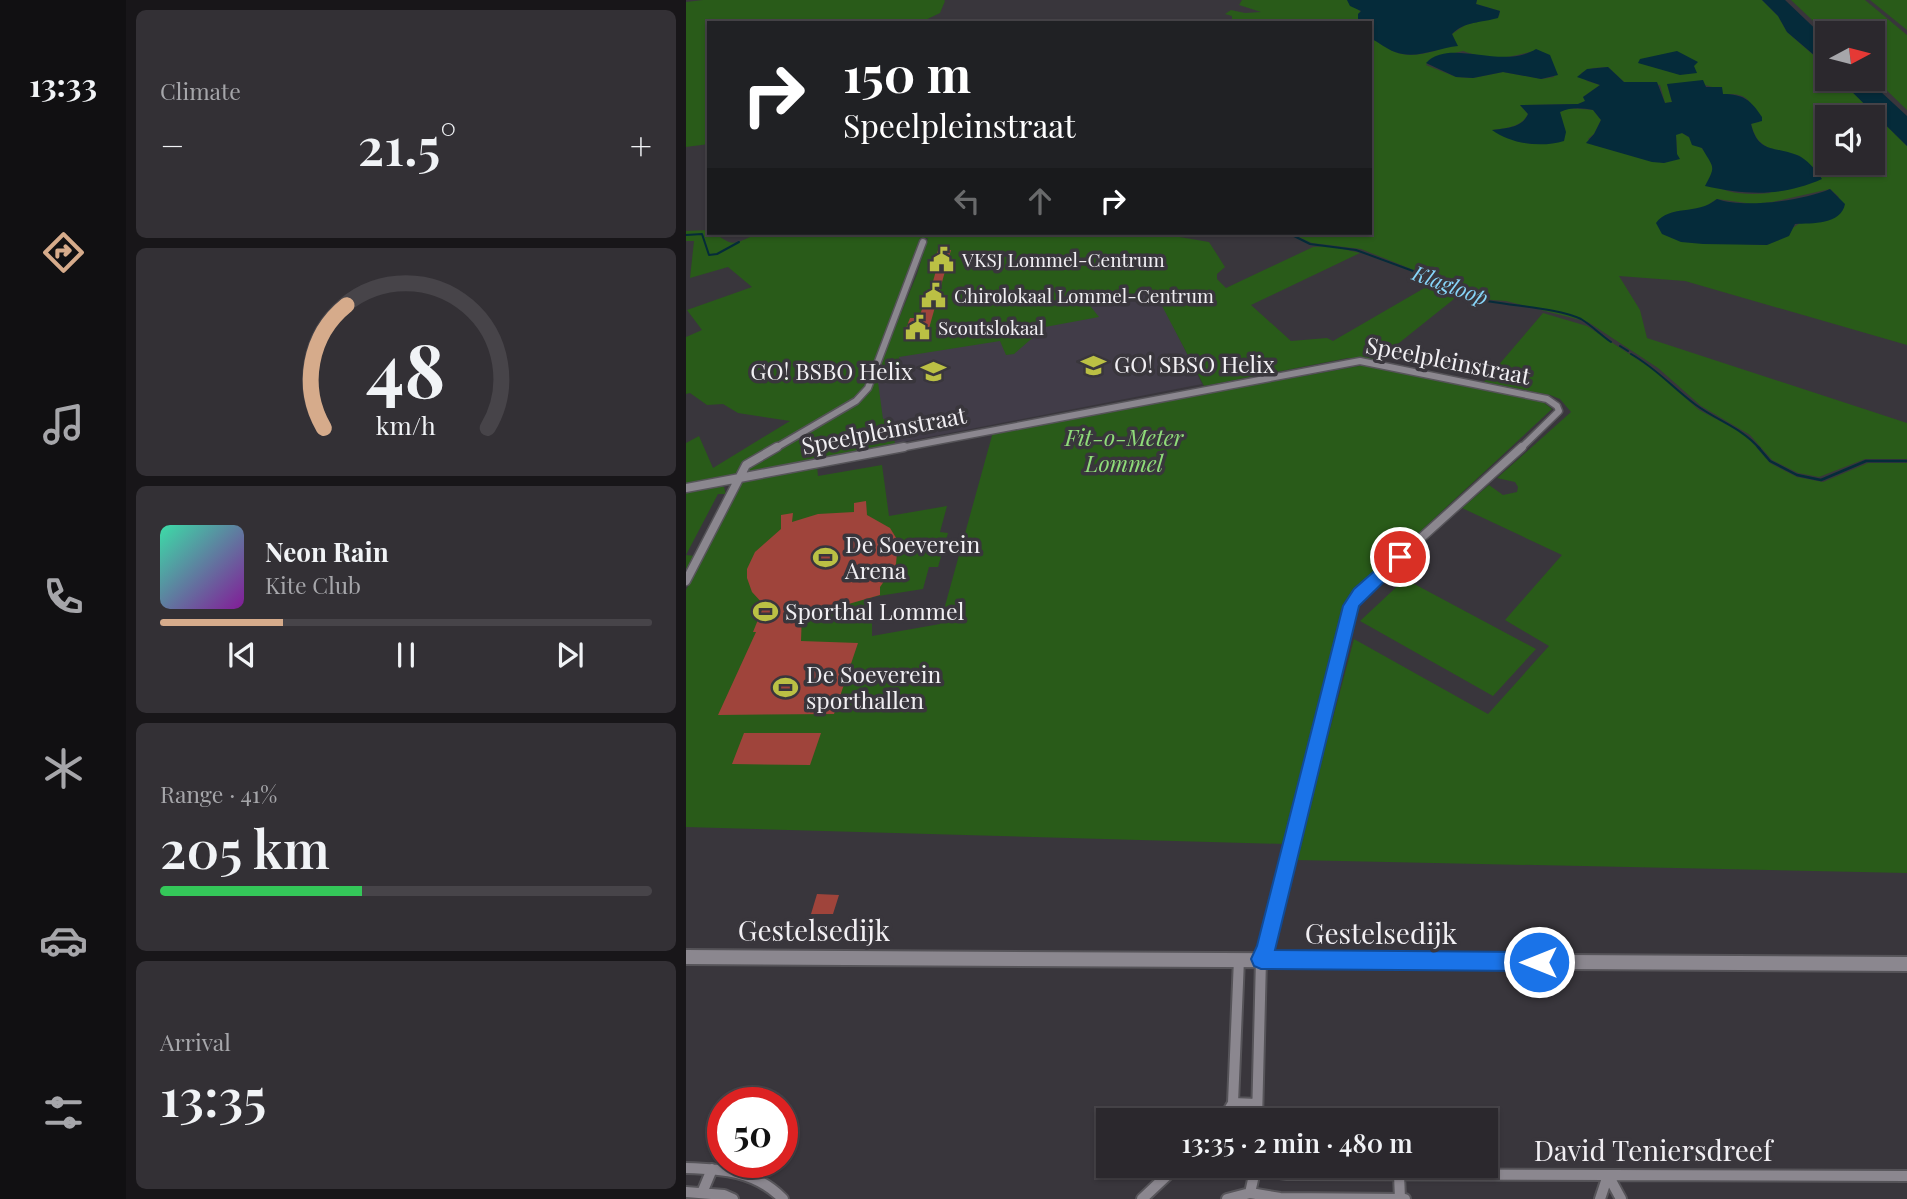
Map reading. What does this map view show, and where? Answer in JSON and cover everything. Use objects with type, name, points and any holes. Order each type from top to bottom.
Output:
[{"type":"main road","name":"Gestelsedijk","points":[[686,957],[1907,964]]},
{"type":"street","points":[[686,581],[737,479],[747,465],[856,401],[868,388],[923,242]]},
{"type":"street","name":"Speelpleinstraat","points":[[686,488],[1360,361],[1547,399],[1557,406],[1559,411],[1536,434],[1360,593],[1351,606],[1270,933],[1261,959],[1257,1108]]},
{"type":"street","points":[[1230,1108],[1233,1103],[1239,959]]},
{"type":"street","points":[[1233,1103],[1257,1104]]},
{"type":"street","points":[[686,1168],[707,1169]]},
{"type":"street","name":"David Teniersdreef","points":[[1498,1174],[1907,1176]]},
{"type":"street","points":[[1600,1199],[1608,1175]]},
{"type":"street","points":[[1608,1175],[1621,1199]]},
{"type":"street","points":[[702,1193],[708,1178]]},
{"type":"street","points":[[758,1178],[775,1188],[783,1199]]},
{"type":"street","points":[[1142,1199],[1164,1178]]},
{"type":"street","points":[[1250,1193],[1254,1178]]},
{"type":"street","points":[[1227,1199],[1250,1193],[1280,1198],[1403,1199],[1400,1178]]},
{"type":"street","points":[[686,1192],[733,1199]]},
{"type":"shaded area","name":"GO! SBSO Helix","points":[[1166,292],[1169,318],[1202,384],[888,445],[871,393],[887,351],[1074,303]]},
{"type":"green space","points":[[1242,0],[1347,0],[1361,12],[1358,14],[1358,21],[1213,21],[1210,19],[1232,20],[1232,16],[1225,14],[1231,10],[1261,12],[1239,5]]},
{"type":"green space","points":[[1477,0],[1762,0],[1778,16],[1787,32],[1815,56],[1815,91],[1851,91],[1865,105],[1815,105],[1815,175],[1885,175],[1885,124],[1907,146],[1907,345],[1685,281],[1619,276],[1640,310],[1647,338],[1907,423],[1907,459],[1865,459],[1819,477],[1798,473],[1772,460],[1750,435],[1701,406],[1658,368],[1588,322],[1506,301],[1480,299],[1439,285],[1434,278],[1361,249],[1312,243],[1294,235],[1372,235],[1372,39],[1402,54],[1418,54],[1434,51],[1455,41],[1452,34],[1465,25],[1499,16],[1500,11],[1476,4]],"holes":[[[1463,51],[1498,58],[1534,51],[1550,58],[1555,70],[1554,77],[1542,79],[1503,72],[1473,78],[1456,77],[1426,65],[1430,59]],[[1608,67],[1624,82],[1660,85],[1665,103],[1672,102],[1667,84],[1705,85],[1723,94],[1743,97],[1751,103],[1759,122],[1751,123],[1758,139],[1769,148],[1800,156],[1770,193],[1745,194],[1721,189],[1708,180],[1713,174],[1711,161],[1693,140],[1682,133],[1676,134],[1677,154],[1664,163],[1594,145],[1588,139],[1594,134],[1601,120],[1593,110],[1569,108],[1560,112],[1563,137],[1544,143],[1519,141],[1493,130],[1522,122],[1528,114],[1520,105],[1578,104],[1586,101],[1583,97],[1600,85],[1587,81],[1581,73],[1593,68]],[[1830,189],[1839,197],[1767,245],[1690,242],[1670,213],[1703,208],[1717,199],[1753,204]]]},
{"type":"green space","points":[[1791,0],[1865,0],[1907,35],[1907,110],[1885,89],[1885,21],[1815,23]]},
{"type":"green space","points":[[1870,0],[1907,0],[1907,30]]},
{"type":"green space","points":[[945,1],[940,13],[923,21],[707,21],[707,144],[686,147],[686,2]]},
{"type":"green space","points":[[707,230],[707,235],[717,235],[735,243],[753,235],[1168,235],[1209,242],[1225,267],[1217,274],[1217,279],[1226,288],[1313,247],[1330,246],[1360,253],[1251,305],[1291,341],[1327,338],[1333,341],[1433,283],[1459,295],[1379,359],[1348,358],[1204,386],[1160,302],[1169,300],[1169,290],[1096,298],[1091,307],[1099,317],[1045,327],[1014,354],[1006,355],[1000,341],[899,357],[902,377],[878,382],[883,419],[891,418],[895,444],[747,472],[753,464],[853,407],[869,392],[917,274],[928,238],[920,238],[863,391],[853,401],[748,461],[733,476],[686,485],[686,443],[699,436],[713,468],[790,421],[738,413],[723,404],[707,405],[690,393],[686,394],[686,337],[702,330],[687,310],[752,287],[728,267],[690,278],[694,241],[686,241],[686,231]]},
{"type":"green space","points":[[1543,313],[1587,326],[1655,371],[1699,410],[1745,434],[1770,463],[1797,477],[1823,482],[1868,463],[1907,463],[1907,873],[1295,860],[1354,639],[1488,714],[1549,646],[1505,620],[1562,555],[1462,508],[1489,485],[1503,495],[1517,492],[1515,482],[1497,478],[1571,412],[1560,399],[1550,395],[1484,382]]},
{"type":"green space","name":"Fit-o-Meter Lommel","points":[[1359,366],[1378,366],[1543,402],[1552,409],[1398,552],[1382,543],[1377,547],[1392,557],[1351,595],[1345,604],[1284,844],[686,827],[686,590],[740,483],[817,466],[818,476],[882,465],[889,516],[947,506],[940,532],[948,533],[938,567],[929,567],[923,589],[872,597],[872,636],[940,624],[993,432]]},
{"type":"green space","points":[[724,487],[726,494],[718,494],[686,555],[686,491]]},
{"type":"green space","points":[[686,555],[695,556],[686,572]]},
{"type":"green space","points":[[1405,579],[1536,649],[1493,696],[1360,621]]},
{"type":"water","points":[[1347,0],[1477,0],[1476,4],[1500,11],[1498,18],[1468,25],[1452,34],[1458,46],[1411,55],[1392,51],[1372,39],[1372,21],[1358,21],[1361,11],[1350,6]]},
{"type":"water","points":[[1762,0],[1785,0],[1815,29],[1815,56],[1787,32],[1778,16]]},
{"type":"water","points":[[1536,49],[1550,55],[1558,75],[1541,79],[1503,72],[1473,78],[1456,77],[1426,63],[1436,56],[1448,53],[1507,57]]},
{"type":"water","points":[[1677,51],[1698,62],[1694,66],[1697,73],[1680,75],[1638,63],[1640,59]]},
{"type":"water","points":[[1608,67],[1624,82],[1657,82],[1665,103],[1672,102],[1667,84],[1703,80],[1706,87],[1722,87],[1723,94],[1746,99],[1762,117],[1762,121],[1751,124],[1762,144],[1801,157],[1815,170],[1815,175],[1822,179],[1792,189],[1764,193],[1705,186],[1712,167],[1702,148],[1692,145],[1689,137],[1682,133],[1676,135],[1677,154],[1680,159],[1664,163],[1652,162],[1586,143],[1601,120],[1589,109],[1560,112],[1566,132],[1564,141],[1555,143],[1517,141],[1492,130],[1522,122],[1528,114],[1520,105],[1578,104],[1585,101],[1583,97],[1600,85],[1577,77],[1587,69]]},
{"type":"water","points":[[1851,91],[1880,91],[1907,116],[1907,146],[1885,124],[1885,105],[1865,105]]},
{"type":"water","points":[[1830,189],[1845,204],[1838,216],[1825,222],[1795,224],[1789,236],[1767,245],[1681,242],[1662,234],[1656,223],[1668,214],[1701,207],[1717,199],[1743,203],[1774,202],[1806,197]]},
{"type":"building","points":[[938,250],[951,250],[928,332],[904,334],[910,318],[919,318],[924,303],[927,303],[937,267],[934,267]]},
{"type":"building","points":[[866,501],[867,515],[890,528],[898,541],[896,564],[880,587],[880,595],[831,609],[802,613],[801,641],[858,643],[834,714],[718,715],[756,632],[753,632],[764,605],[752,592],[747,578],[747,569],[755,552],[781,529],[781,515],[793,513],[792,522],[818,514],[854,512],[854,503]]},
{"type":"building","points":[[744,733],[821,733],[810,765],[732,764]]},
{"type":"building","points":[[817,894],[839,895],[833,914],[811,914]]},
{"type":"waterway","name":"Klagloop","points":[[686,235],[702,234],[709,255],[717,254],[739,242]]},
{"type":"waterway","name":"Klagloop","points":[[1292,235],[1310,244],[1356,250],[1432,278],[1444,288],[1461,295],[1565,313],[1581,319],[1611,342]]},
{"type":"waterway","name":"Klagloop","points":[[1620,346],[1628,351]]},
{"type":"waterway","name":"Klagloop","points":[[1631,354],[1696,405],[1738,430],[1758,447]]},
{"type":"waterway","name":"Klagloop","points":[[1758,447],[1770,461],[1797,475],[1821,480],[1866,461],[1907,461]]},
{"type":"place","name":"VKSJ Lommel-Centrum","points":[[942,260]]},
{"type":"place","name":"Chirolokaal Lommel-Centrum","points":[[934,296]]},
{"type":"place","name":"Scoutslokaal","points":[[918,328]]},
{"type":"place","name":"GO! SBSO Helix","points":[[1094,365]]},
{"type":"place","name":"GO! BSBO Helix","points":[[933,372]]},
{"type":"place","name":"De Soeverein Arena","points":[[825,558]]},
{"type":"place","name":"Sporthal Lommel","points":[[765,612]]},
{"type":"place","name":"De Soeverein sporthallen","points":[[786,688]]},
{"type":"route","points":[[1400,557],[1360,593],[1351,606],[1267,946],[1261,959],[1539,962]]}]
